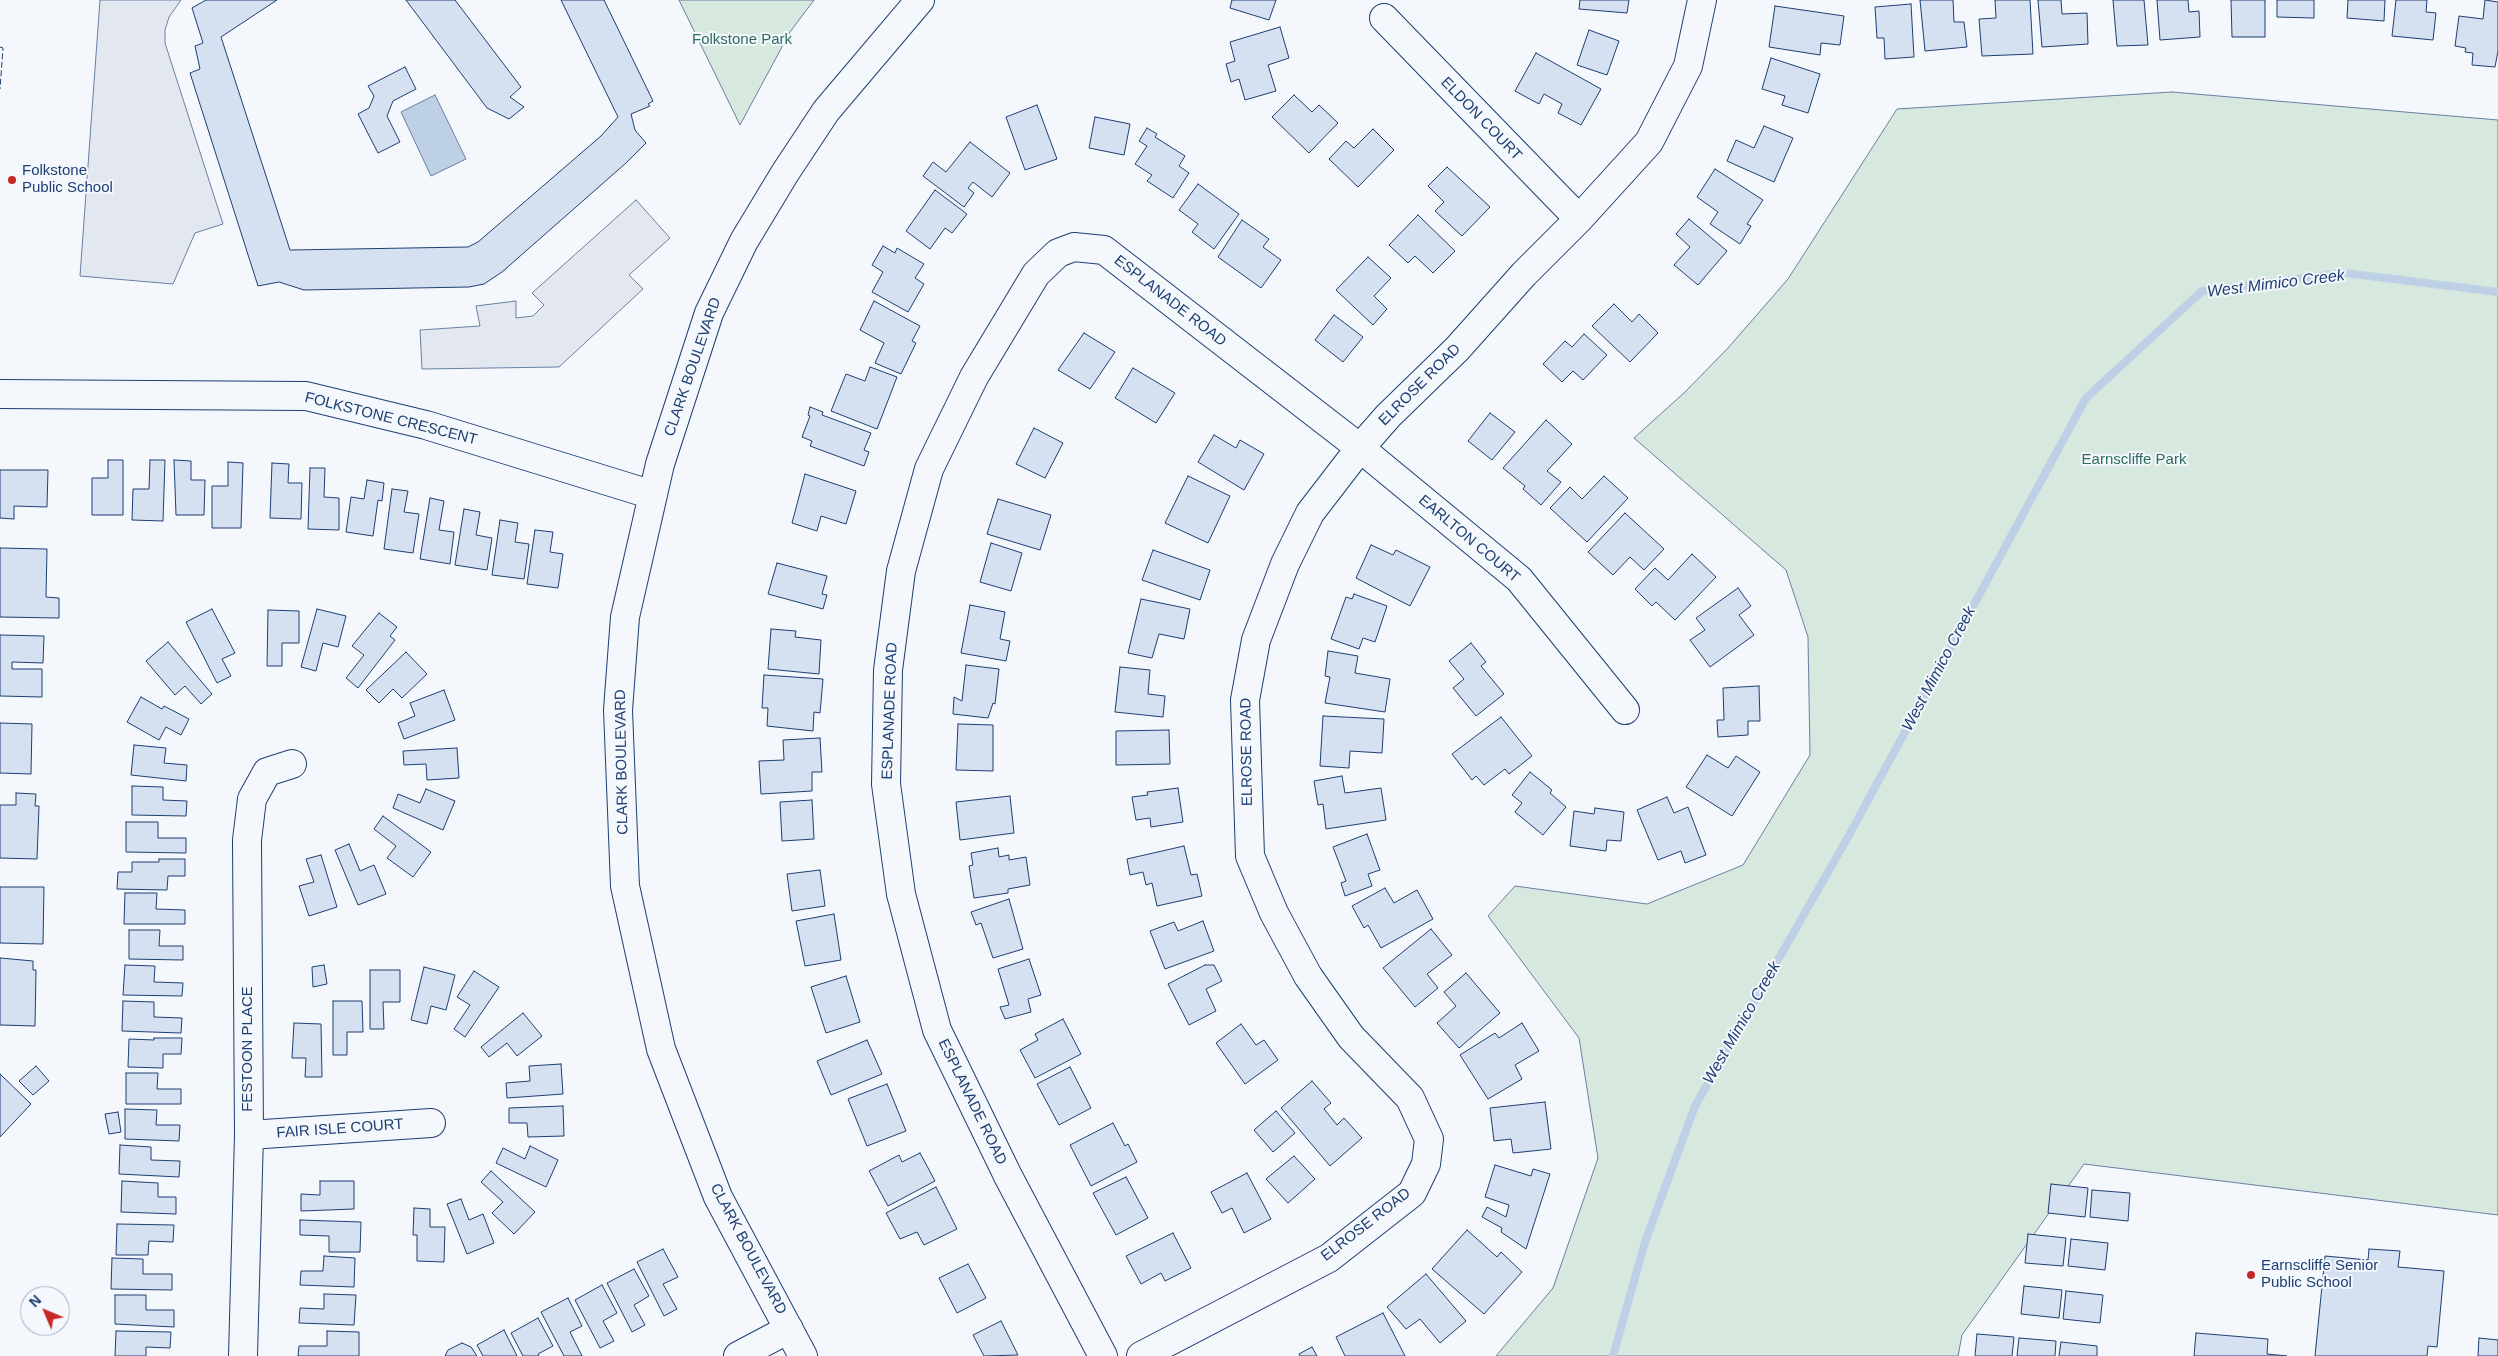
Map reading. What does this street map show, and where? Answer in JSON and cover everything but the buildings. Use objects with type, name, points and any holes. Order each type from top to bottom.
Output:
[{"type":"street","name":"CLARK BOULEVARD","points":[[804,1356],[718,1197],[661,1050],[626,886],[618,710],[625,617],[660,464],[709,313],[744,241],[783,175],[826,111],[920,0]]},
{"type":"street","name":"ELROSE ROAD","points":[[1141,1356],[1328,1258],[1412,1193],[1426,1164],[1429,1139],[1410,1098],[1351,1037],[1308,976],[1274,913],[1250,856],[1245,700],[1256,640],[1285,564],[1310,513],[1360,448],[1388,416],[1457,349],[1524,274],[1579,220],[1648,142],[1688,66],[1702,0]]},
{"type":"street","name":"ELDON COURT","points":[[1384,18],[1579,220]]},
{"type":"street","name":"ESPLANADE ROAD","points":[[1103,1356],[1008,1176],[937,1030],[901,894],[886,784],[888,670],[901,571],[929,468],[974,377],[1036,274],[1058,252],[1074,247],[1104,250],[1360,448]]},
{"type":"street","name":"FOLKSTONE CRESCENT","points":[[0,394],[306,396],[426,425],[653,495]]},
{"type":"street","name":"EARLTON COURT","points":[[1360,448],[1519,579],[1625,710]]},
{"type":"street","name":"FESTOON PLACE","points":[[243,1356],[249,1135],[247,840],[252,799],[267,772],[292,764]]},
{"type":"street","name":"FAIR ISLE COURT","points":[[249,1135],[431,1123]]},
{"type":"street","points":[[738,1356],[790,1329]]},
{"type":"green space","name":"Folkstone Park","points":[[679,0],[814,0],[790,32],[740,125]]},
{"type":"green space","name":"Earnscliffe Park","points":[[2172,92],[2498,120],[2498,1215],[2084,1164],[1962,1335],[1958,1356],[1496,1356],[1553,1288],[1598,1158],[1579,1038],[1488,916],[1515,886],[1647,904],[1743,865],[1810,755],[1808,637],[1786,570],[1634,438],[1685,392],[1728,348],[1788,279],[1897,109]]},
{"type":"shaded area","points":[[100,0],[181,0],[169,17],[165,30],[165,43],[223,224],[195,233],[173,284],[80,276]]},
{"type":"shaded area","points":[[636,200],[670,238],[629,275],[643,289],[559,367],[422,369],[420,330],[480,326],[476,306],[516,301],[516,318],[533,316],[544,305],[532,293]]},
{"type":"water","points":[[435,95],[466,159],[431,176],[401,112]]},
{"type":"waterway","name":"West Mimico Creek","points":[[1613,1356],[1645,1242],[1695,1106],[1848,837],[2086,398],[2202,291],[2345,273],[2498,292]]},
{"type":"fence","points":[[0,47],[3,48],[0,89]]},
{"type":"place","name":"Folkstone Public School","points":[[12,180]]},
{"type":"place","name":"Earnscliffe Senior Public School","points":[[2251,1275]]}]
